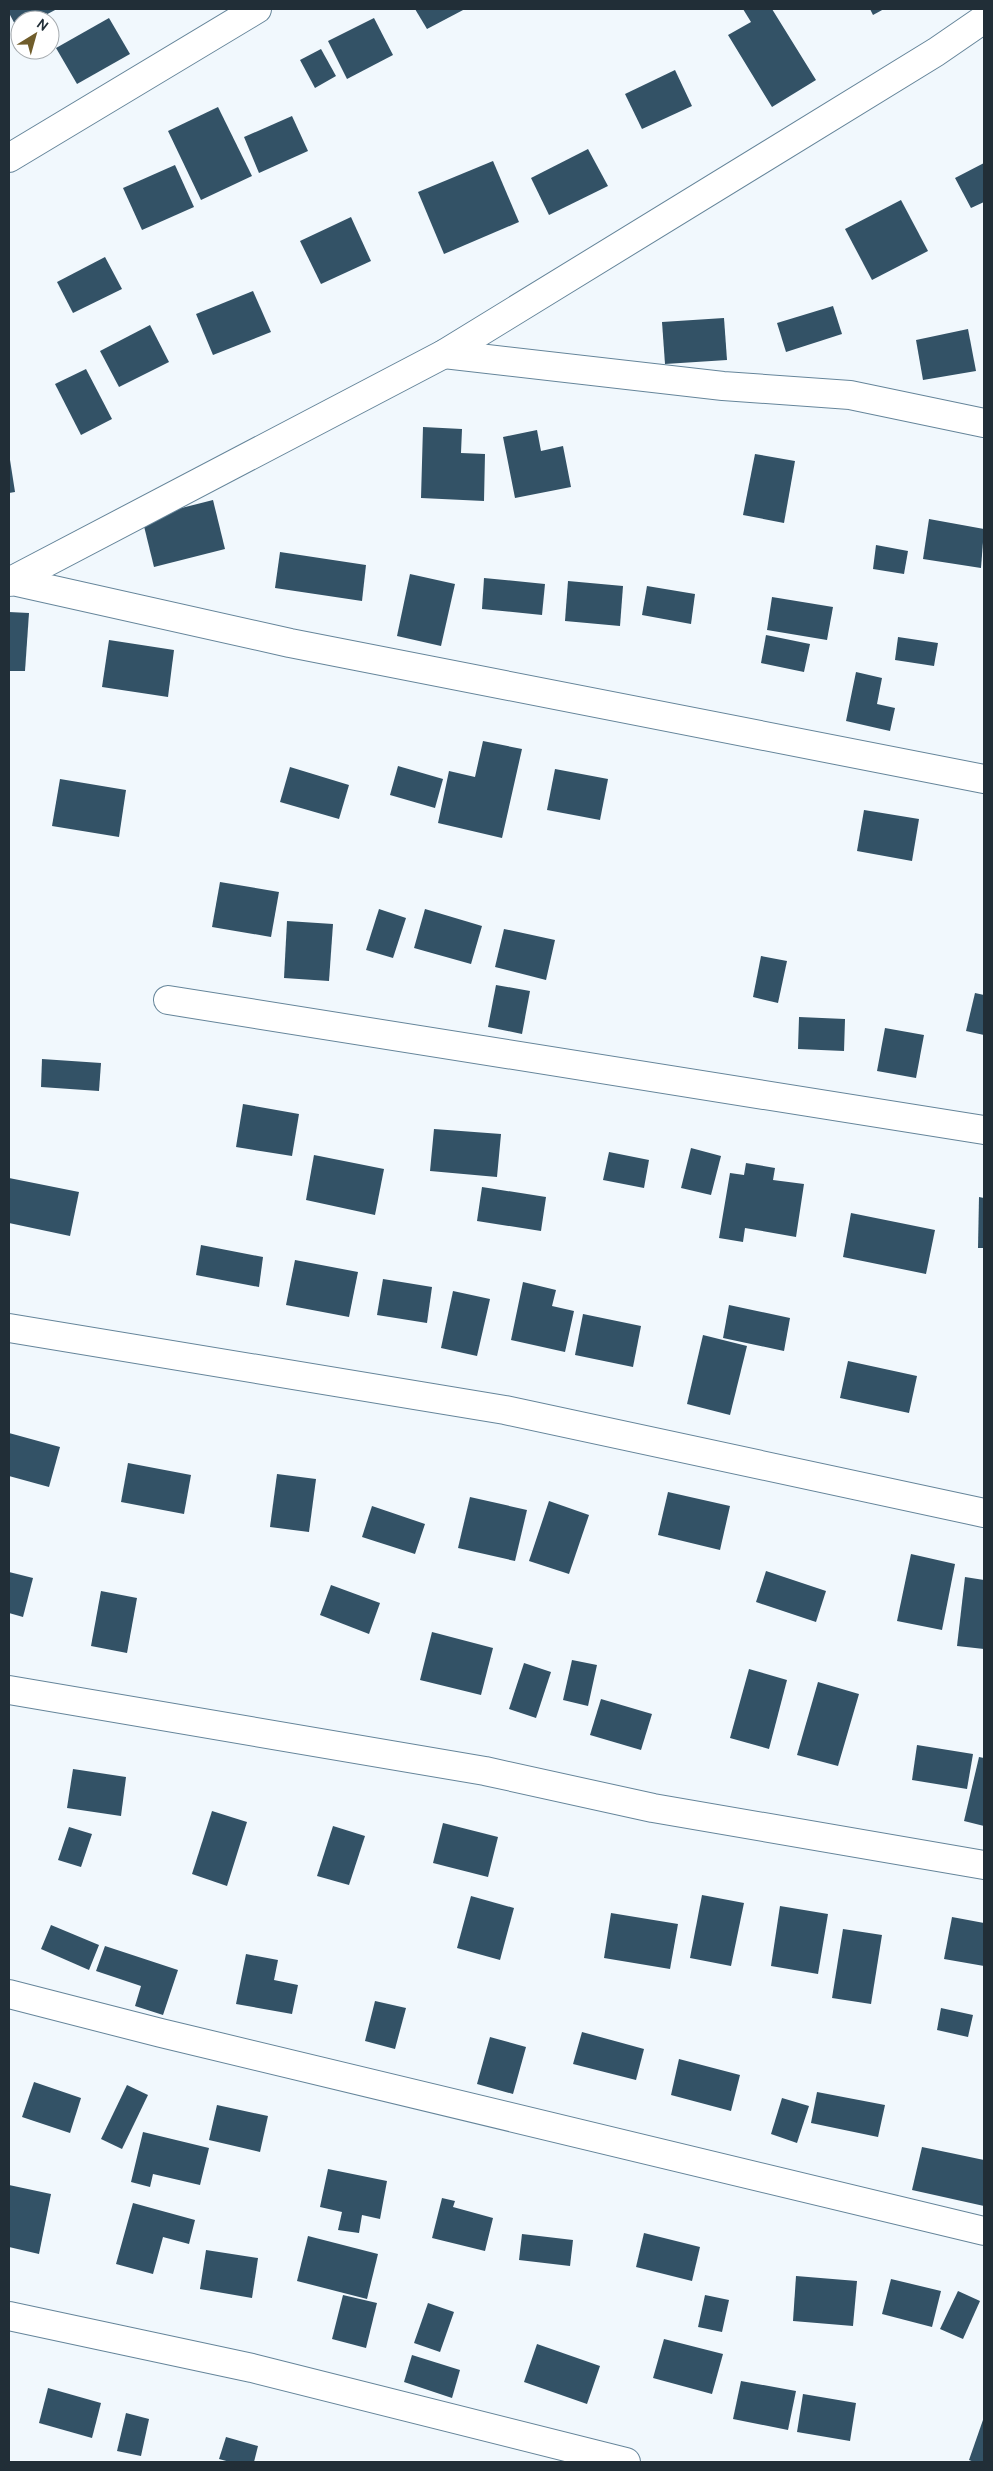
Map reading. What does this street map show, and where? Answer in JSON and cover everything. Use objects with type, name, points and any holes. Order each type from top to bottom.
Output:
[{"type":"street","points":[[9,158],[257,9]]},
{"type":"street","points":[[11,582],[444,354],[936,52],[984,19]]},
{"type":"street","points":[[444,354],[723,386],[850,395],[984,423]]},
{"type":"street","points":[[11,582],[290,643],[984,778]]},
{"type":"street","points":[[168,1000],[984,1130]]},
{"type":"street","points":[[9,1328],[505,1410],[984,1513]]},
{"type":"street","points":[[9,1690],[476,1769],[653,1808],[984,1865]]},
{"type":"street","points":[[9,1994],[161,2033],[984,2231]]},
{"type":"street","points":[[9,2316],[252,2368],[626,2462]]},
{"type":"building","points":[[9,9],[57,9],[10,10],[10,15]]},
{"type":"building","points":[[415,9],[465,9],[427,29]]},
{"type":"building","points":[[743,9],[772,9],[816,80],[772,107],[728,35],[751,22]]},
{"type":"building","points":[[870,9],[884,9],[873,15]]},
{"type":"building","points":[[109,18],[130,54],[77,84],[60,55],[60,46]]},
{"type":"building","points":[[374,18],[393,55],[347,79],[328,41]]},
{"type":"building","points":[[321,49],[336,76],[315,88],[300,60]]},
{"type":"building","points":[[675,70],[692,106],[642,129],[625,94]]},
{"type":"building","points":[[218,107],[252,176],[201,200],[168,131]]},
{"type":"building","points":[[292,116],[308,151],[259,173],[244,137]]},
{"type":"building","points":[[588,149],[608,186],[549,215],[531,178]]},
{"type":"building","points":[[493,161],[519,222],[444,254],[418,192]]},
{"type":"building","points":[[984,163],[984,202],[971,208],[955,178]]},
{"type":"building","points":[[175,165],[194,207],[142,230],[123,188]]},
{"type":"building","points":[[901,200],[928,251],[872,280],[845,229]]},
{"type":"building","points":[[351,217],[371,261],[321,284],[300,241]]},
{"type":"building","points":[[105,257],[122,289],[73,313],[57,282]]},
{"type":"building","points":[[253,291],[271,332],[213,355],[196,314]]},
{"type":"building","points":[[833,306],[842,334],[786,352],[777,323]]},
{"type":"building","points":[[724,318],[727,360],[665,364],[662,322]]},
{"type":"building","points":[[150,325],[169,362],[119,387],[100,351]]},
{"type":"building","points":[[968,329],[976,371],[923,380],[916,340]]},
{"type":"building","points":[[86,369],[112,419],[81,435],[55,384]]},
{"type":"building","points":[[423,427],[462,429],[461,453],[485,454],[484,501],[421,498]]},
{"type":"building","points":[[537,430],[541,451],[563,446],[571,487],[515,498],[503,437]]},
{"type":"building","points":[[755,454],[795,461],[784,523],[743,515]]},
{"type":"building","points":[[9,461],[15,492],[9,493]]},
{"type":"building","points":[[213,500],[225,549],[154,567],[142,518]]},
{"type":"building","points":[[929,519],[984,529],[981,568],[923,559]]},
{"type":"building","points":[[876,545],[908,551],[904,574],[873,569]]},
{"type":"building","points":[[280,552],[366,565],[362,601],[275,588]]},
{"type":"building","points":[[410,574],[455,584],[441,646],[397,636]]},
{"type":"building","points":[[484,578],[545,584],[542,615],[482,609]]},
{"type":"building","points":[[568,581],[623,586],[620,626],[565,621]]},
{"type":"building","points":[[647,586],[695,594],[691,624],[642,615]]},
{"type":"building","points":[[772,597],[833,607],[827,640],[767,630]]},
{"type":"building","points":[[9,612],[29,613],[25,671],[9,671]]},
{"type":"building","points":[[766,635],[810,644],[804,672],[761,663]]},
{"type":"building","points":[[898,637],[938,643],[934,666],[895,660]]},
{"type":"building","points":[[109,640],[174,650],[168,697],[102,687]]},
{"type":"building","points":[[856,672],[882,678],[877,704],[895,708],[890,731],[846,721]]},
{"type":"building","points":[[483,741],[522,749],[502,838],[438,823],[449,771],[475,777]]},
{"type":"building","points":[[398,766],[443,779],[435,808],[390,795]]},
{"type":"building","points":[[290,767],[349,785],[339,819],[280,802]]},
{"type":"building","points":[[555,769],[608,779],[600,820],[547,810]]},
{"type":"building","points":[[60,779],[126,790],[119,837],[52,826]]},
{"type":"building","points":[[864,810],[919,819],[912,861],[857,851]]},
{"type":"building","points":[[220,882],[279,892],[271,937],[212,927]]},
{"type":"building","points":[[379,909],[406,918],[393,958],[366,950]]},
{"type":"building","points":[[425,909],[482,926],[471,964],[414,948]]},
{"type":"building","points":[[287,921],[333,924],[329,981],[284,978]]},
{"type":"building","points":[[504,929],[555,940],[546,980],[495,967]]},
{"type":"building","points":[[761,956],[787,961],[778,1003],[753,997]]},
{"type":"building","points":[[496,985],[530,991],[522,1034],[488,1027]]},
{"type":"building","points":[[975,993],[984,995],[984,1035],[966,1031]]},
{"type":"building","points":[[799,1017],[845,1019],[844,1051],[798,1049]]},
{"type":"building","points":[[885,1028],[924,1035],[916,1078],[877,1071]]},
{"type":"building","points":[[42,1059],[101,1063],[99,1091],[41,1087]]},
{"type":"building","points":[[243,1104],[299,1114],[292,1156],[236,1147]]},
{"type":"building","points":[[434,1129],[501,1134],[497,1177],[430,1171]]},
{"type":"building","points":[[691,1148],[721,1156],[711,1195],[681,1188]]},
{"type":"building","points":[[609,1152],[649,1160],[644,1188],[603,1180]]},
{"type":"building","points":[[314,1155],[384,1169],[375,1215],[306,1200]]},
{"type":"building","points":[[746,1163],[775,1168],[773,1180],[804,1184],[796,1237],[745,1228],[743,1242],[719,1238],[730,1173],[744,1175]]},
{"type":"building","points":[[9,1178],[79,1192],[70,1236],[9,1223]]},
{"type":"building","points":[[482,1187],[546,1197],[541,1231],[477,1221]]},
{"type":"building","points":[[979,1197],[984,1198],[984,1248],[978,1248]]},
{"type":"building","points":[[851,1213],[935,1230],[926,1274],[843,1257]]},
{"type":"building","points":[[201,1245],[263,1257],[259,1287],[196,1275]]},
{"type":"building","points":[[295,1260],[358,1272],[349,1317],[286,1305]]},
{"type":"building","points":[[383,1279],[432,1287],[427,1323],[377,1315]]},
{"type":"building","points":[[523,1282],[556,1290],[552,1306],[574,1311],[565,1352],[511,1340]]},
{"type":"building","points":[[453,1291],[490,1299],[477,1356],[441,1348]]},
{"type":"building","points":[[729,1305],[790,1318],[784,1351],[723,1338]]},
{"type":"building","points":[[583,1314],[641,1326],[633,1367],[575,1355]]},
{"type":"building","points":[[703,1335],[747,1346],[730,1415],[687,1404]]},
{"type":"building","points":[[848,1361],[917,1376],[909,1413],[840,1398]]},
{"type":"building","points":[[9,1433],[60,1447],[49,1487],[9,1476]]},
{"type":"building","points":[[128,1463],[191,1475],[184,1514],[121,1502]]},
{"type":"building","points":[[277,1474],[316,1479],[309,1532],[270,1527]]},
{"type":"building","points":[[668,1492],[730,1506],[720,1550],[658,1535]]},
{"type":"building","points":[[470,1497],[527,1510],[515,1561],[458,1548]]},
{"type":"building","points":[[549,1501],[589,1515],[569,1574],[529,1561]]},
{"type":"building","points":[[372,1506],[425,1524],[415,1554],[362,1537]]},
{"type":"building","points":[[911,1554],[955,1564],[942,1630],[897,1621]]},
{"type":"building","points":[[766,1571],[826,1591],[816,1622],[756,1602]]},
{"type":"building","points":[[9,1572],[33,1578],[23,1617],[9,1613]]},
{"type":"building","points":[[965,1577],[984,1580],[984,1649],[957,1646]]},
{"type":"building","points":[[331,1585],[380,1603],[369,1634],[320,1615]]},
{"type":"building","points":[[101,1591],[137,1598],[127,1653],[91,1646]]},
{"type":"building","points":[[432,1632],[493,1648],[481,1695],[420,1680]]},
{"type":"building","points":[[572,1660],[597,1665],[588,1706],[563,1700]]},
{"type":"building","points":[[524,1663],[551,1672],[536,1718],[509,1709]]},
{"type":"building","points":[[749,1669],[787,1680],[769,1749],[730,1738]]},
{"type":"building","points":[[818,1682],[859,1694],[838,1766],[797,1755]]},
{"type":"building","points":[[601,1699],[652,1714],[641,1750],[590,1735]]},
{"type":"building","points":[[917,1745],[973,1754],[967,1789],[912,1780]]},
{"type":"building","points":[[979,1757],[984,1758],[984,1826],[964,1821]]},
{"type":"building","points":[[73,1769],[126,1777],[121,1816],[67,1808]]},
{"type":"building","points":[[212,1811],[247,1822],[227,1886],[192,1874]]},
{"type":"building","points":[[443,1823],[498,1837],[488,1877],[433,1863]]},
{"type":"building","points":[[333,1826],[365,1836],[349,1885],[317,1876]]},
{"type":"building","points":[[69,1827],[92,1834],[81,1867],[58,1860]]},
{"type":"building","points":[[702,1895],[744,1903],[731,1966],[690,1958]]},
{"type":"building","points":[[471,1896],[514,1908],[500,1960],[457,1948]]},
{"type":"building","points":[[780,1906],[828,1914],[818,1974],[771,1966]]},
{"type":"building","points":[[611,1913],[678,1924],[670,1969],[604,1958]]},
{"type":"building","points":[[952,1917],[984,1923],[984,1966],[944,1959]]},
{"type":"building","points":[[51,1925],[99,1945],[89,1970],[41,1949]]},
{"type":"building","points":[[843,1929],[882,1935],[871,2004],[832,1998]]},
{"type":"building","points":[[105,1946],[178,1970],[163,2015],[135,2006],[141,1986],[96,1971]]},
{"type":"building","points":[[246,1954],[278,1960],[274,1980],[298,1985],[292,2014],[236,2004]]},
{"type":"building","points":[[375,2001],[406,2008],[395,2049],[365,2041]]},
{"type":"building","points":[[941,2008],[973,2015],[968,2037],[937,2030]]},
{"type":"building","points":[[582,2032],[644,2049],[636,2080],[573,2064]]},
{"type":"building","points":[[490,2037],[526,2047],[513,2094],[477,2084]]},
{"type":"building","points":[[679,2059],[740,2075],[731,2111],[671,2095]]},
{"type":"building","points":[[34,2082],[81,2098],[70,2133],[22,2117]]},
{"type":"building","points":[[127,2085],[148,2095],[122,2149],[101,2139]]},
{"type":"building","points":[[817,2092],[885,2105],[878,2137],[811,2123]]},
{"type":"building","points":[[782,2098],[809,2106],[797,2143],[771,2134]]},
{"type":"building","points":[[217,2105],[268,2116],[260,2152],[209,2140]]},
{"type":"building","points":[[143,2132],[209,2148],[200,2185],[153,2174],[150,2187],[131,2182]]},
{"type":"building","points":[[922,2147],[984,2160],[984,2206],[912,2190]]},
{"type":"building","points":[[328,2169],[387,2181],[380,2219],[362,2215],[359,2233],[338,2230],[342,2212],[320,2207]]},
{"type":"building","points":[[9,2185],[51,2194],[39,2254],[9,2247]]},
{"type":"building","points":[[442,2198],[455,2201],[453,2207],[493,2218],[485,2251],[432,2238]]},
{"type":"building","points":[[133,2203],[195,2220],[189,2244],[163,2237],[153,2274],[116,2264]]},
{"type":"building","points":[[644,2233],[700,2247],[692,2281],[636,2267]]},
{"type":"building","points":[[522,2234],[573,2240],[570,2266],[519,2260]]},
{"type":"building","points":[[308,2236],[378,2254],[367,2299],[297,2281]]},
{"type":"building","points":[[206,2250],[258,2258],[252,2298],[200,2289]]},
{"type":"building","points":[[796,2276],[857,2281],[853,2326],[793,2321]]},
{"type":"building","points":[[891,2279],[941,2291],[932,2327],[882,2314]]},
{"type":"building","points":[[958,2291],[980,2301],[963,2339],[940,2329]]},
{"type":"building","points":[[343,2295],[377,2303],[366,2348],[332,2339]]},
{"type":"building","points":[[705,2295],[729,2300],[722,2332],[698,2327]]},
{"type":"building","points":[[428,2303],[454,2312],[440,2352],[414,2343]]},
{"type":"building","points":[[664,2339],[723,2354],[712,2394],[653,2378]]},
{"type":"building","points":[[537,2344],[600,2366],[587,2404],[524,2382]]},
{"type":"building","points":[[412,2355],[460,2370],[452,2398],[404,2382]]},
{"type":"building","points":[[741,2381],[796,2391],[788,2430],[733,2419]]},
{"type":"building","points":[[48,2388],[101,2403],[92,2438],[39,2423]]},
{"type":"building","points":[[803,2394],[856,2403],[850,2441],[797,2432]]},
{"type":"building","points":[[126,2413],[149,2419],[141,2456],[117,2451]]},
{"type":"building","points":[[984,2417],[984,2462],[974,2462],[969,2460]]},
{"type":"building","points":[[226,2437],[258,2446],[254,2462],[230,2462],[219,2459]]}]
